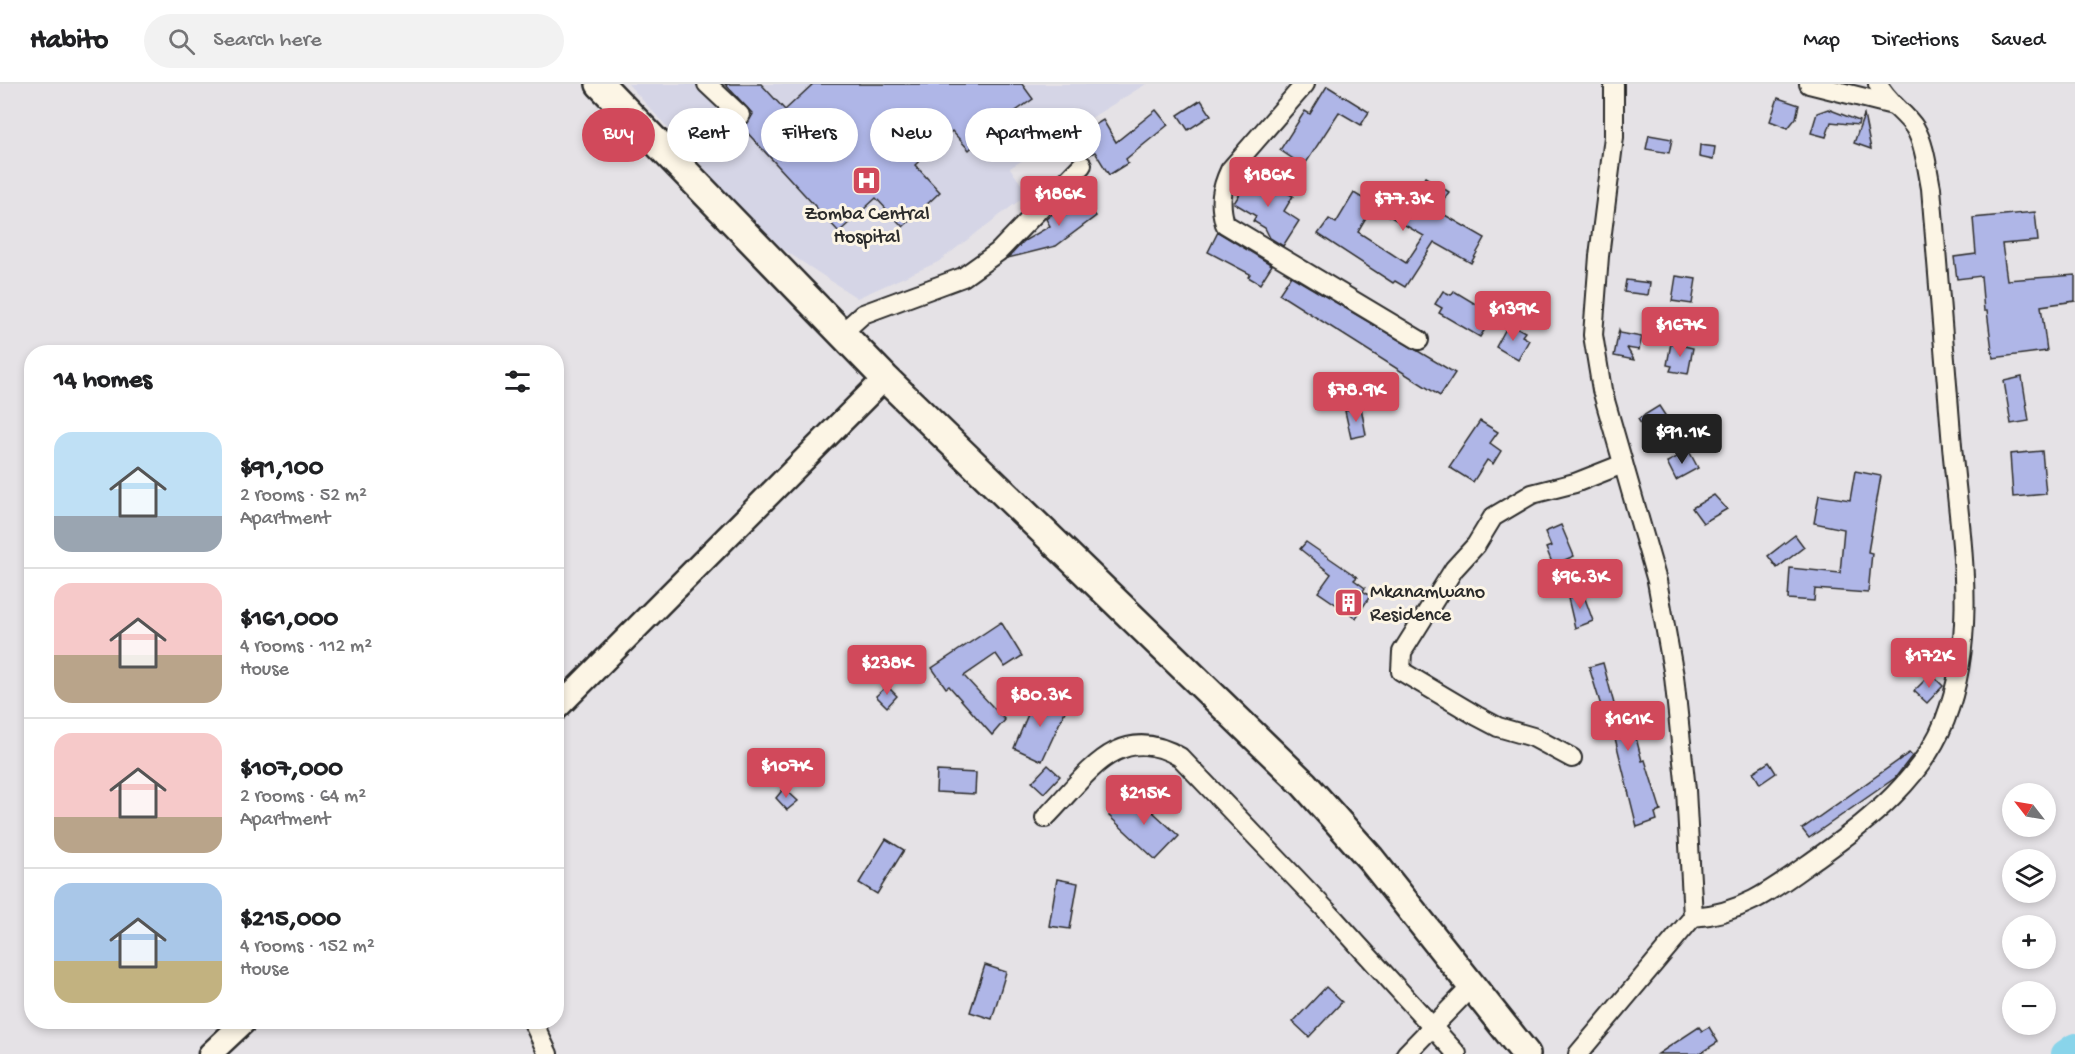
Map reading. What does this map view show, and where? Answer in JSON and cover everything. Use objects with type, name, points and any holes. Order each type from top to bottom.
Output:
[{"type":"highway","points":[[600,84],[885,378],[1304,784],[1370,858],[1526,1054]]},
{"type":"main road","points":[[564,701],[885,378]]},
{"type":"main road","points":[[210,1054],[237,1029]]},
{"type":"street","points":[[707,84],[733,108]]},
{"type":"street","points":[[1305,84],[1230,170],[1222,185],[1220,207],[1225,224],[1419,340]]},
{"type":"street","points":[[1578,1054],[1693,917],[1686,789],[1674,676],[1657,581],[1602,390],[1593,335],[1599,256],[1614,146],[1614,84]]},
{"type":"street","points":[[1809,84],[1893,105]]},
{"type":"street","points":[[1693,917],[1714,916],[1757,900],[1857,828],[1900,789],[1928,753],[1945,720],[1955,681],[1966,606],[1931,188],[1924,150],[1914,127],[1893,105],[1878,84]]},
{"type":"street","points":[[842,333],[863,314],[963,277],[998,252],[1082,165]]},
{"type":"street","points":[[1572,758],[1533,737],[1498,727],[1421,686],[1401,671],[1402,652],[1454,569],[1476,544],[1493,517],[1532,494],[1575,483],[1623,464]]},
{"type":"street","points":[[1046,818],[1107,755],[1128,745],[1143,743],[1165,748],[1180,757],[1322,905],[1457,1054]]},
{"type":"street","points":[[1406,1054],[1472,986]]},
{"type":"street","points":[[536,1029],[548,1054]]},
{"type":"shaded area","name":"Zomba Central Hospital","points":[[628,84],[1146,84],[1101,112],[1101,108],[965,108],[965,162],[1020,162],[1010,168],[1028,194],[938,262],[857,298],[781,248],[699,162],[749,162],[749,108],[667,108],[667,127],[655,114],[655,108],[650,108]]},
{"type":"building","points":[[725,84],[761,84],[783,108],[761,108],[761,148],[749,135],[749,121],[753,114]]},
{"type":"building","points":[[813,84],[1022,84],[1033,99],[1020,108],[965,108],[965,146],[953,132],[953,108],[870,108],[870,162],[918,162],[915,165],[940,192],[903,227],[876,198],[839,232],[774,162],[858,162],[858,108],[787,108]]},
{"type":"building","points":[[1327,86],[1369,112],[1361,125],[1339,112],[1304,166],[1280,150],[1305,111],[1310,114]]},
{"type":"building","points":[[1778,98],[1799,105],[1796,118],[1788,128],[1770,121]]},
{"type":"building","points":[[1201,100],[1211,115],[1188,130],[1178,115]]},
{"type":"building","points":[[1828,109],[1859,121],[1858,125],[1831,122],[1826,137],[1811,133],[1817,113]]},
{"type":"building","points":[[1156,110],[1168,125],[1126,159],[1128,163],[1109,175],[1101,162],[1101,121],[1103,120],[1116,142]]},
{"type":"building","points":[[1864,115],[1871,149],[1854,143]]},
{"type":"building","points":[[1649,135],[1672,139],[1669,153],[1646,149]]},
{"type":"building","points":[[1700,145],[1715,147],[1713,160],[1699,157]]},
{"type":"building","points":[[1252,175],[1293,196],[1284,211],[1299,221],[1283,246],[1270,238],[1265,228],[1253,221],[1256,216],[1234,203]]},
{"type":"building","points":[[1425,177],[1449,192],[1436,210],[1485,238],[1471,263],[1434,242],[1405,287],[1395,281],[1393,283],[1318,234],[1329,219],[1336,223],[1354,193],[1374,205],[1358,232],[1406,263],[1424,236],[1384,213],[1397,190],[1413,199]]},
{"type":"building","points":[[1079,193],[1096,216],[1056,246],[1008,258],[1024,241],[1050,226],[1046,219]]},
{"type":"building","points":[[2035,212],[2038,241],[2002,244],[2007,280],[2075,275],[2075,301],[2041,306],[2047,351],[1993,358],[1987,311],[1984,311],[1981,276],[1957,279],[1954,257],[1976,254],[1973,218]]},
{"type":"building","points":[[1218,232],[1272,265],[1260,284],[1248,277],[1250,274],[1208,252]]},
{"type":"building","points":[[1291,276],[1455,373],[1440,396],[1279,294]]},
{"type":"building","points":[[1676,276],[1696,279],[1692,304],[1672,301]]},
{"type":"building","points":[[1626,280],[1650,283],[1648,295],[1624,292]]},
{"type":"building","points":[[1443,291],[1451,295],[1454,291],[1494,315],[1480,337],[1439,313],[1442,308],[1435,304]]},
{"type":"building","points":[[1509,323],[1525,332],[1522,336],[1529,340],[1518,360],[1496,347]]},
{"type":"building","points":[[1619,330],[1620,333],[1642,337],[1639,350],[1627,348],[1634,360],[1614,356]]},
{"type":"building","points":[[1671,343],[1693,348],[1688,374],[1670,371],[1672,366],[1667,365]]},
{"type":"building","points":[[2022,377],[2029,421],[2011,424],[2004,381]]},
{"type":"building","points":[[1659,406],[1672,426],[1651,440],[1638,419]]},
{"type":"building","points":[[1361,407],[1366,435],[1351,438],[1345,411]]},
{"type":"building","points":[[1480,421],[1498,432],[1490,443],[1501,451],[1493,464],[1487,460],[1473,482],[1449,467]]},
{"type":"building","points":[[1689,451],[1698,468],[1676,480],[1667,462]]},
{"type":"building","points":[[2042,451],[2046,494],[2013,497],[2010,454]]},
{"type":"building","points":[[1855,471],[1881,476],[1868,552],[1872,553],[1868,593],[1815,589],[1814,601],[1788,599],[1790,568],[1840,573],[1844,529],[1814,523],[1819,495],[1850,500]]},
{"type":"building","points":[[1714,495],[1727,509],[1703,523],[1692,508]]},
{"type":"building","points":[[1561,525],[1574,556],[1553,565],[1546,548],[1551,546],[1545,532]]},
{"type":"building","points":[[1795,535],[1804,547],[1777,568],[1768,556]]},
{"type":"building","name":"Mkanamwano Residence","points":[[1306,542],[1357,577],[1354,580],[1365,588],[1363,591],[1370,596],[1356,618],[1318,592],[1331,574],[1300,549]]},
{"type":"building","points":[[1583,593],[1593,621],[1575,628],[1568,598]]},
{"type":"building","points":[[1001,622],[1022,656],[1005,667],[996,654],[964,676],[1005,720],[992,735],[949,686],[946,688],[932,668]]},
{"type":"building","points":[[1603,663],[1617,715],[1633,711],[1637,725],[1633,726],[1642,761],[1645,760],[1661,811],[1655,813],[1657,820],[1637,827],[1614,734],[1610,735],[1589,667]]},
{"type":"building","points":[[1931,674],[1943,686],[1927,703],[1914,691]]},
{"type":"building","points":[[887,686],[897,696],[887,707],[876,696]]},
{"type":"building","points":[[1036,695],[1066,709],[1042,761],[1014,748]]},
{"type":"building","points":[[1909,753],[1912,756],[1895,778],[1809,838],[1802,829]]},
{"type":"building","points":[[1769,762],[1776,773],[1760,784],[1753,772]]},
{"type":"building","points":[[1048,765],[1060,776],[1044,793],[1032,782]]},
{"type":"building","points":[[937,771],[976,773],[975,794],[936,792]]},
{"type":"building","points":[[784,788],[798,801],[787,810],[776,798]]},
{"type":"building","points":[[1131,792],[1179,836],[1156,860],[1109,816]]},
{"type":"building","points":[[886,839],[904,850],[877,894],[859,883]]},
{"type":"building","points":[[1057,879],[1078,883],[1070,929],[1049,926]]},
{"type":"building","points":[[985,965],[1006,972],[992,1019],[970,1012]]},
{"type":"building","points":[[1326,987],[1342,1002],[1309,1037],[1293,1022]]},
{"type":"building","points":[[1699,1027],[1702,1031],[1709,1027],[1718,1042],[1699,1054],[1658,1054]]},
{"type":"waterway","points":[[2065,1054],[2075,1047]]},
{"type":"place","name":"Zomba Central Hospital","points":[[867,181]]},
{"type":"place","name":"Mkanamwano Residence","points":[[1349,602]]}]
